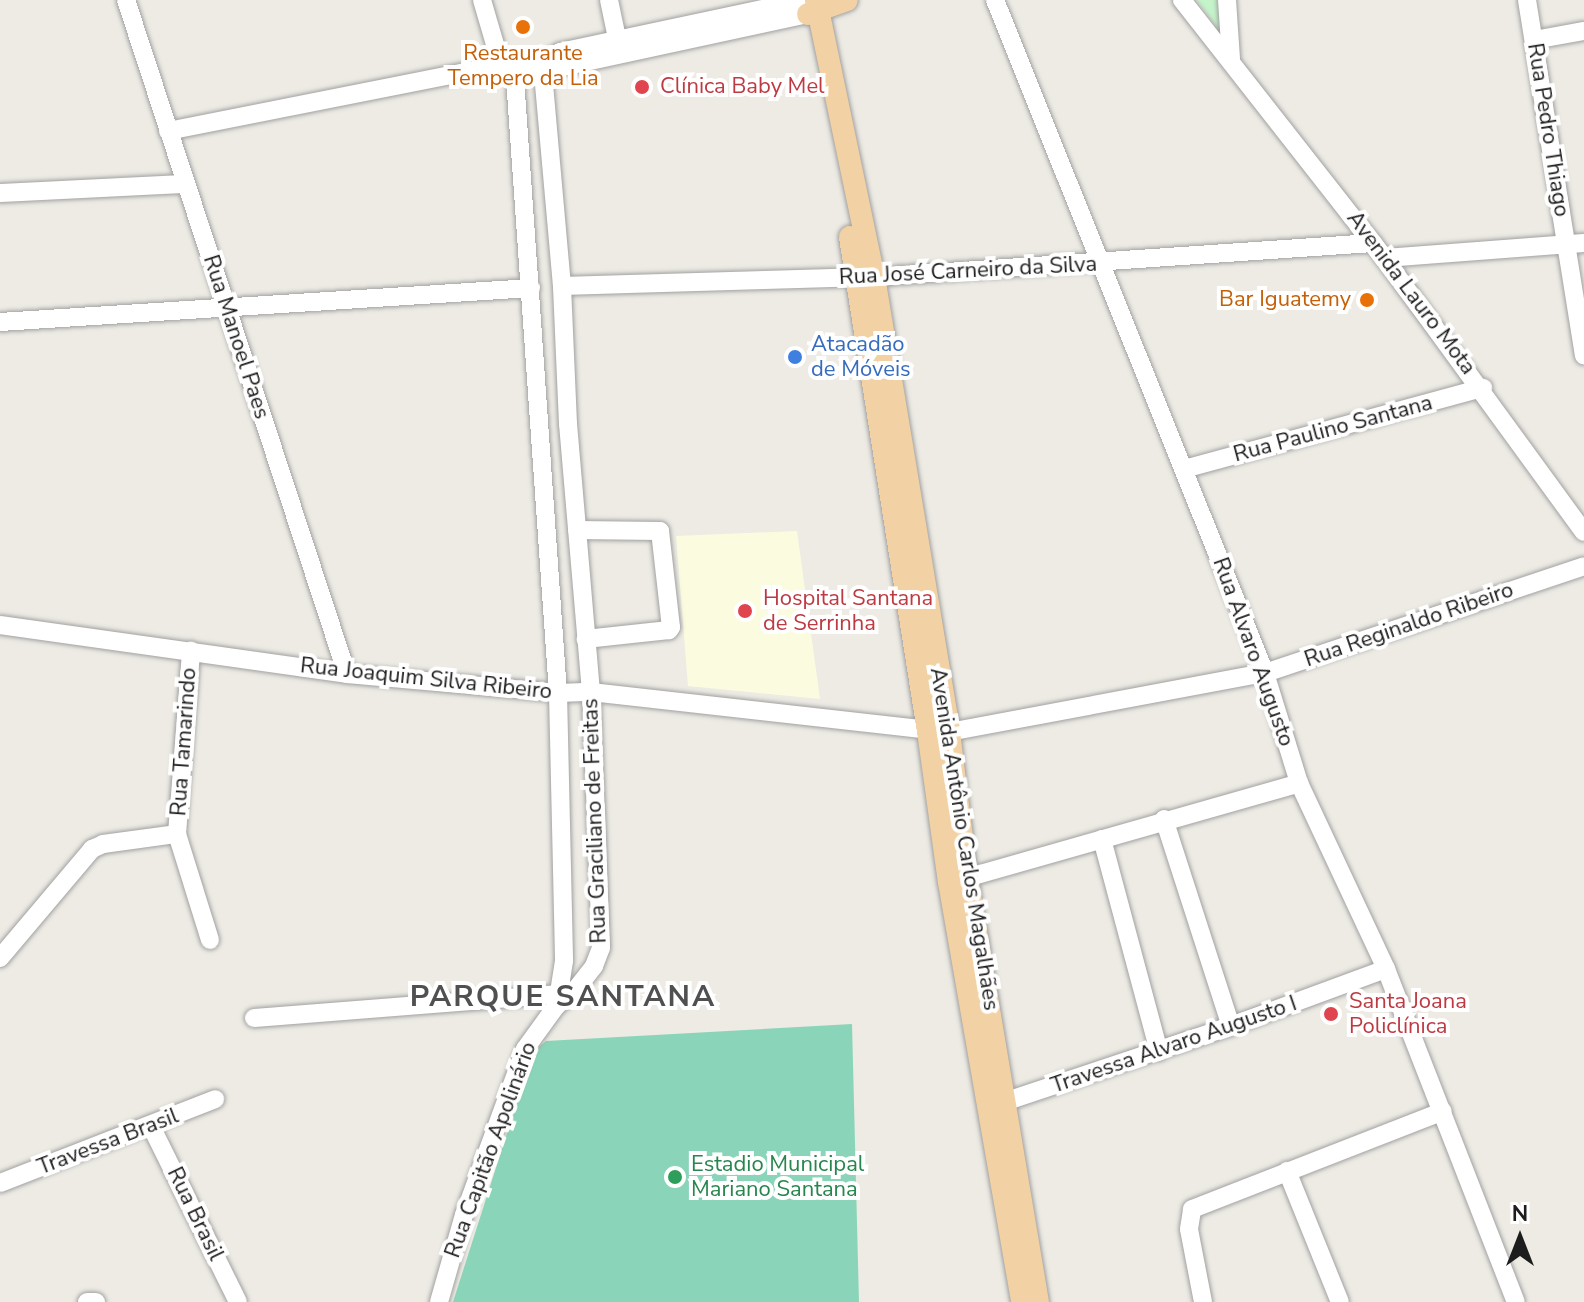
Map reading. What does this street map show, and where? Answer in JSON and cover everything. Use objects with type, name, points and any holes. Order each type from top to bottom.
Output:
[{"type":"main road","name":"Avenida Antônio Carlos Magalhães","points":[[820,4],[939,731],[958,880],[1012,1189],[1038,1302]]},
{"type":"main road","name":"Avenida Antônio Carlos Magalhães","points":[[1012,1189],[1022,1302]]},
{"type":"street","name":"Rua Manoel Paes","points":[[126,0],[347,674]]},
{"type":"street","name":"Rua Graciliano de Freitas","points":[[482,0],[507,64],[531,288],[558,693],[564,961],[562,997]]},
{"type":"street","points":[[609,0],[618,47]]},
{"type":"street","name":"Rua Alvaro Augusto","points":[[995,0],[1265,673],[1299,783],[1386,969],[1516,1302]]},
{"type":"street","name":"Avenida Lauro Mota","points":[[1182,0],[1231,59],[1483,388],[1584,532]]},
{"type":"street","points":[[1227,0],[1231,59]]},
{"type":"street","name":"Rua Pedro Thiago","points":[[1527,0],[1575,243],[1584,355]]},
{"type":"street","points":[[168,131],[507,64],[542,63],[560,52],[618,47],[820,4]]},
{"type":"street","points":[[1534,40],[1584,31]]},
{"type":"street","name":"Rua Graciliano de Freitas","points":[[542,63],[562,286],[568,424],[591,692],[601,948],[599,960],[562,997]]},
{"type":"street","points":[[0,193],[184,184]]},
{"type":"street","name":"Rua José Carneiro da Silva","points":[[562,286],[866,277],[1378,250],[1575,243]]},
{"type":"street","points":[[0,322],[531,288]]},
{"type":"street","name":"Rua Paulino Santana","points":[[1184,469],[1483,388]]},
{"type":"street","points":[[577,530],[660,531],[671,627],[669,630],[585,639]]},
{"type":"street","name":"Rua Reginaldo Ribeiro","points":[[939,731],[1265,673],[1584,566]]},
{"type":"street","name":"Rua Joaquim Silva Ribeiro","points":[[0,625],[347,674],[558,693],[591,692],[939,731]]},
{"type":"street","name":"Rua Tamarindo","points":[[191,651],[177,834],[210,940]]},
{"type":"street","points":[[958,880],[1299,783]]},
{"type":"street","points":[[1164,819],[1231,1026]]},
{"type":"street","name":"Rua Tamarindo","points":[[0,958],[92,849],[103,844],[177,834]]},
{"type":"street","points":[[1102,839],[1159,1051]]},
{"type":"street","name":"Travessa Alvaro Augusto I","points":[[998,1104],[1231,1026],[1386,969]]},
{"type":"street","points":[[254,1018],[562,997]]},
{"type":"street","name":"Rua Capitão Apolinário","points":[[439,1302],[464,1215],[525,1049],[562,997]]},
{"type":"street","name":"Travessa Brasil","points":[[0,1183],[215,1099]]},
{"type":"street","points":[[1203,1302],[1189,1229],[1192,1209],[1443,1111]]},
{"type":"street","name":"Rua Brasil","points":[[151,1126],[238,1302]]},
{"type":"street","points":[[1287,1171],[1340,1302]]},
{"type":"shaded area","name":"Hospital Santana de Serrinha","points":[[797,531],[820,699],[688,686],[676,536]]},
{"type":"green space","points":[[1197,0],[1219,0],[1221,33]]},
{"type":"green space","name":"Estadio Municipal Mariano Santana","points":[[852,1024],[859,1302],[453,1302],[533,1052],[546,1041]]},
{"type":"place","name":"Restaurante Tempero da Lia","points":[[523,27]]},
{"type":"place","name":"Clínica Baby Mel","points":[[642,87]]},
{"type":"place","name":"Bar Iguatemy","points":[[1367,300]]},
{"type":"place","name":"Atacadão de Móveis","points":[[795,357]]},
{"type":"place","name":"Hospital Santana de Serrinha","points":[[745,611]]},
{"type":"place","name":"Santa Joana Policlínica","points":[[1331,1014]]},
{"type":"place","name":"Estadio Municipal Mariano Santana","points":[[675,1177]]},
{"type":"district","name":"PARQUE SANTANA","points":[[563,997]]}]
